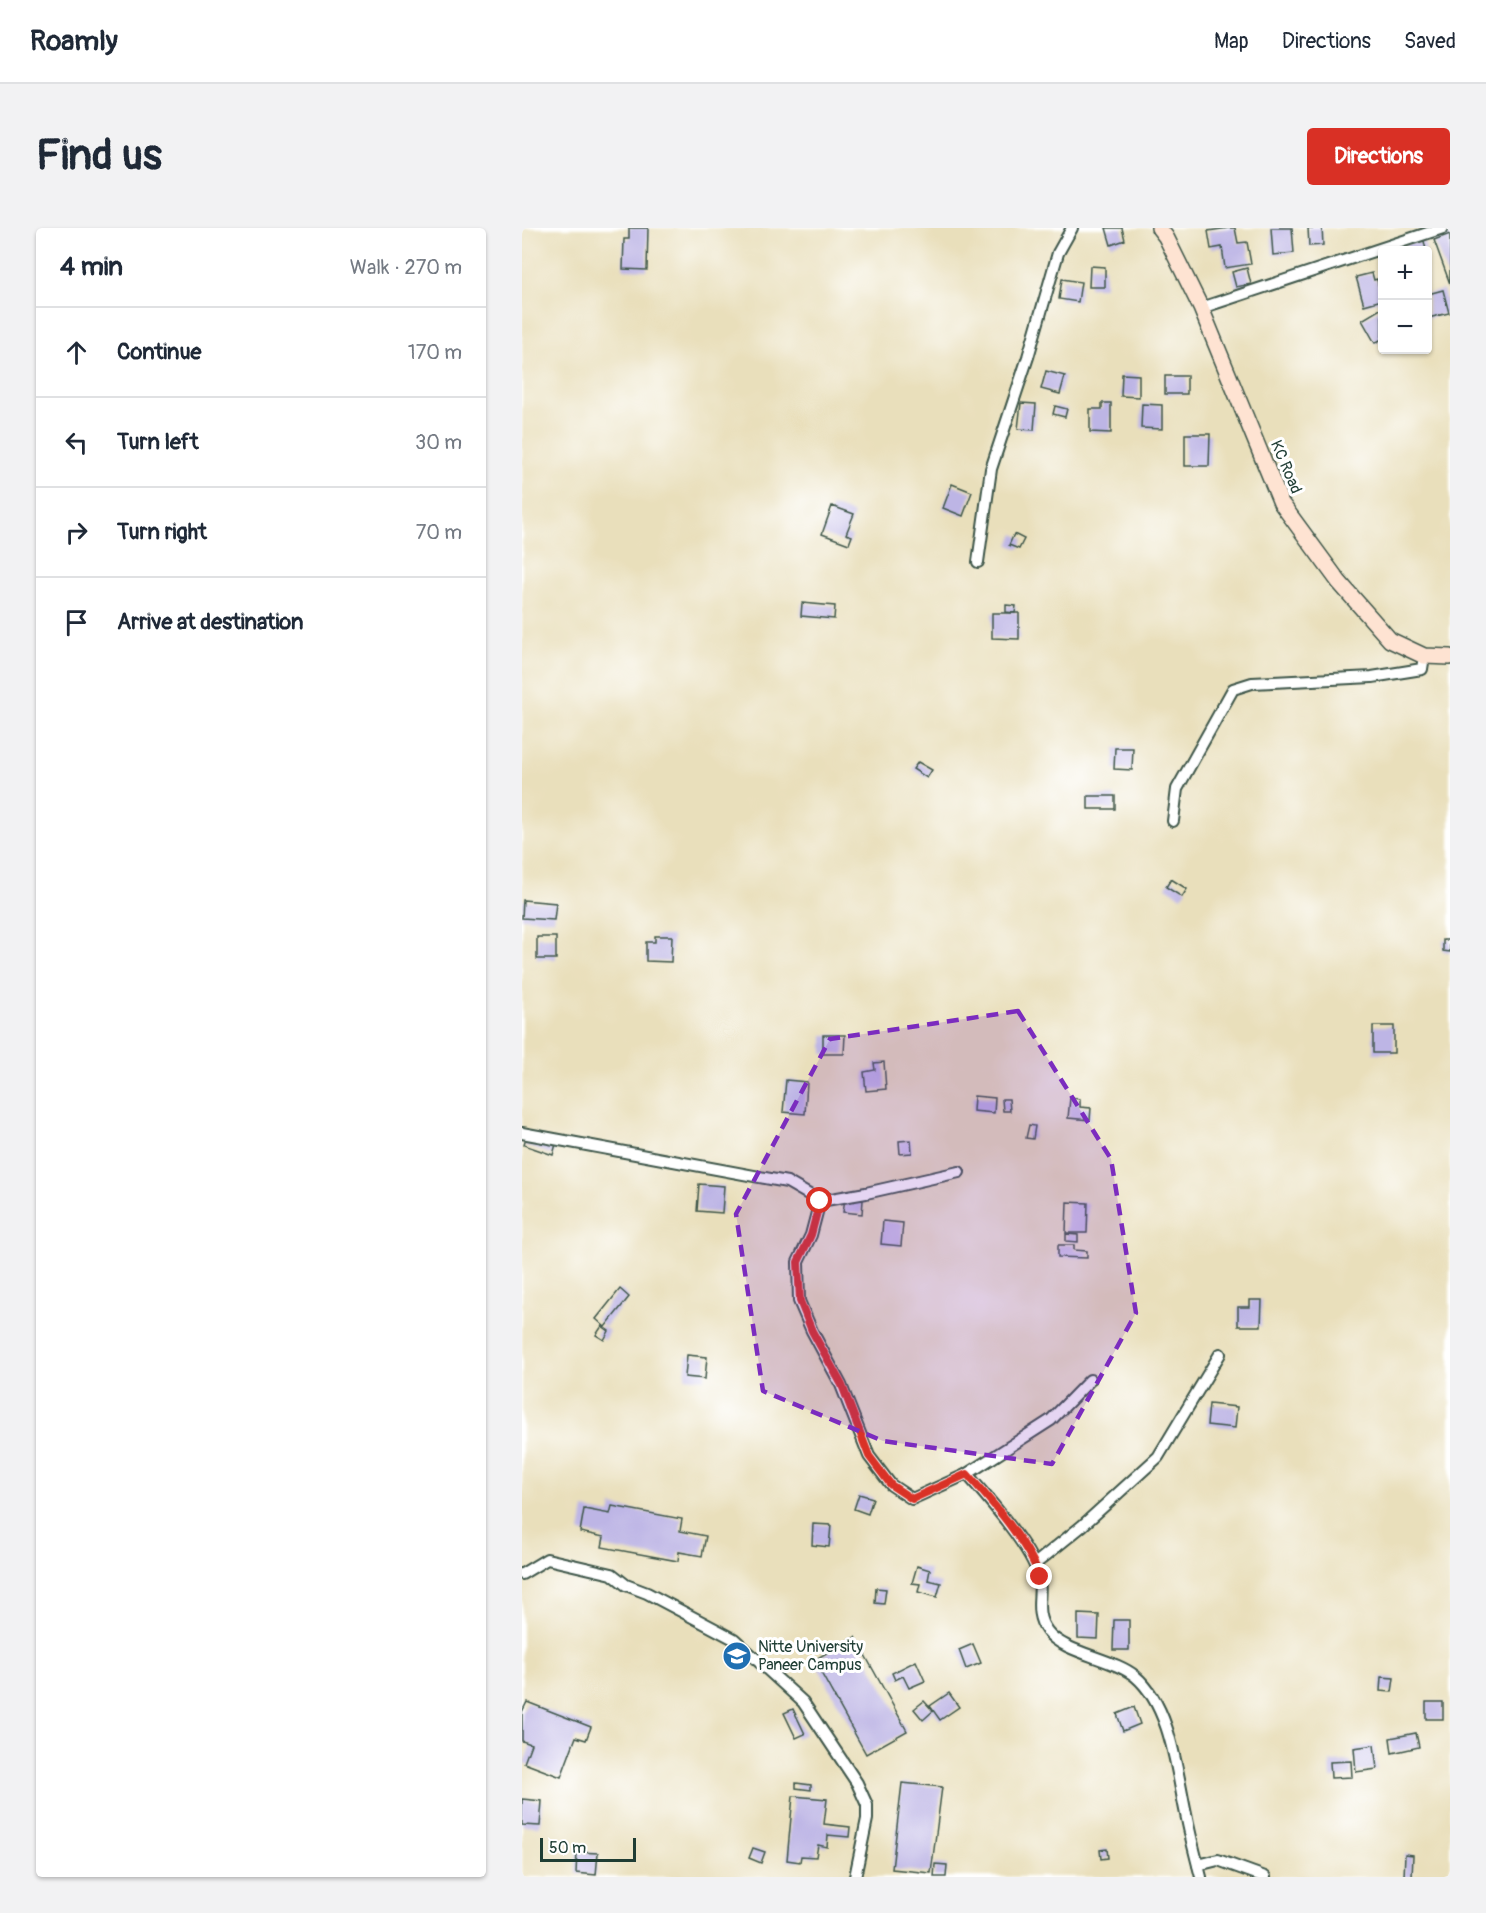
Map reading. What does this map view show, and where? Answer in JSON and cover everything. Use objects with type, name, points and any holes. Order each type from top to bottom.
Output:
[{"type":"main road","name":"KC Road","points":[[1159,228],[1166,237],[1201,308],[1281,503],[1338,582],[1390,640],[1424,656],[1450,657]]},
{"type":"street","points":[[978,562],[991,469],[1028,357],[1058,253],[1072,228]]},
{"type":"street","points":[[1201,308],[1443,228]]},
{"type":"street","points":[[1173,821],[1177,789],[1233,689],[1252,683],[1372,677],[1422,669],[1424,656]]},
{"type":"street","points":[[522,1132],[787,1182],[820,1201],[959,1172]]},
{"type":"street","points":[[820,1201],[811,1235],[798,1262],[800,1301],[812,1331],[842,1385],[869,1456],[891,1485],[912,1499],[967,1474],[1051,1420],[1090,1380]]},
{"type":"street","points":[[1035,1564],[1082,1526],[1158,1457],[1220,1354]]},
{"type":"street","points":[[967,1474],[1008,1524],[1035,1564],[1040,1577],[1040,1618],[1047,1632],[1066,1645],[1135,1676],[1155,1700],[1175,1755],[1201,1877]]},
{"type":"street","points":[[522,1574],[547,1559],[612,1574],[626,1585],[647,1593],[734,1639],[803,1702],[856,1783],[867,1805],[867,1820],[855,1877]]},
{"type":"street","points":[[1198,1865],[1218,1860],[1265,1877]]},
{"type":"highlighted area","points":[[1018,1011],[1111,1159],[1136,1313],[1052,1464],[883,1441],[763,1391],[736,1214],[830,1039]]},
{"type":"building","points":[[629,228],[648,228],[647,270],[623,269],[624,239],[629,239]]},
{"type":"building","points":[[1106,228],[1122,228],[1125,240],[1111,245]]},
{"type":"building","points":[[1235,228],[1238,243],[1247,242],[1251,264],[1225,268],[1222,247],[1211,249],[1208,231]]},
{"type":"building","points":[[1271,228],[1292,228],[1294,253],[1273,255]]},
{"type":"building","points":[[1308,228],[1322,228],[1323,245],[1309,246]]},
{"type":"building","points":[[1450,234],[1450,284],[1434,240]]},
{"type":"building","points":[[1424,241],[1425,246],[1407,246],[1406,244]]},
{"type":"building","points":[[1090,266],[1105,267],[1105,287],[1089,287]]},
{"type":"building","points":[[1247,268],[1251,284],[1236,287],[1232,272]]},
{"type":"building","points":[[1372,273],[1374,280],[1377,279],[1378,283],[1378,301],[1364,305],[1356,277]]},
{"type":"building","points":[[1062,279],[1081,282],[1078,302],[1059,299]]},
{"type":"building","points":[[1443,290],[1449,313],[1432,317],[1432,293]]},
{"type":"building","points":[[1378,310],[1378,341],[1375,343],[1362,320]]},
{"type":"building","points":[[1046,371],[1065,376],[1060,394],[1041,389]]},
{"type":"building","points":[[1122,374],[1139,375],[1139,397],[1121,396]]},
{"type":"building","points":[[1165,376],[1187,376],[1187,394],[1165,394]]},
{"type":"building","points":[[1021,403],[1036,404],[1034,430],[1018,429]]},
{"type":"building","points":[[1102,403],[1111,403],[1111,433],[1090,432],[1090,409],[1102,409]]},
{"type":"building","points":[[1142,404],[1162,405],[1162,429],[1141,428]]},
{"type":"building","points":[[1055,406],[1067,409],[1065,417],[1053,414]]},
{"type":"building","points":[[1185,434],[1210,434],[1209,466],[1185,466]]},
{"type":"building","points":[[952,484],[972,492],[963,516],[943,508]]},
{"type":"building","points":[[832,506],[854,514],[846,534],[852,536],[849,544],[822,534]]},
{"type":"building","points":[[1014,534],[1024,539],[1019,549],[1009,545]]},
{"type":"building","points":[[802,603],[835,606],[834,619],[801,616]]},
{"type":"building","points":[[1006,605],[1016,606],[1015,613],[1006,612]]},
{"type":"building","points":[[992,613],[1019,613],[1019,639],[992,638]]},
{"type":"building","points":[[1115,748],[1133,748],[1132,770],[1114,769]]},
{"type":"building","points":[[918,762],[932,770],[927,778],[913,769]]},
{"type":"building","points":[[1088,796],[1115,796],[1115,809],[1088,809]]},
{"type":"building","points":[[1171,879],[1187,889],[1182,897],[1166,887]]},
{"type":"building","points":[[523,900],[556,903],[554,920],[522,918]]},
{"type":"building","points":[[655,936],[672,936],[671,962],[646,961],[646,942],[655,942]]},
{"type":"building","points":[[537,937],[556,937],[556,959],[537,959]]},
{"type":"building","points":[[1443,940],[1450,940],[1450,952],[1443,951]]},
{"type":"building","points":[[1373,1026],[1394,1026],[1394,1053],[1373,1053]]},
{"type":"building","points":[[823,1035],[845,1035],[844,1054],[823,1054]]},
{"type":"building","points":[[884,1062],[886,1089],[866,1091],[864,1072],[875,1070],[874,1063]]},
{"type":"building","points":[[786,1080],[807,1082],[805,1114],[783,1112]]},
{"type":"building","points":[[974,1096],[995,1098],[994,1113],[973,1111]]},
{"type":"building","points":[[1070,1098],[1080,1099],[1080,1107],[1091,1108],[1090,1120],[1068,1118]]},
{"type":"building","points":[[1002,1099],[1009,1099],[1010,1111],[1003,1111]]},
{"type":"building","points":[[1029,1125],[1035,1126],[1033,1139],[1026,1138]]},
{"type":"building","points":[[527,1135],[556,1144],[553,1155],[524,1145]]},
{"type":"building","points":[[911,1140],[912,1153],[900,1154],[899,1141]]},
{"type":"building","points":[[699,1184],[724,1186],[722,1213],[697,1211]]},
{"type":"building","points":[[845,1199],[863,1200],[862,1214],[843,1212]]},
{"type":"building","points":[[1067,1202],[1088,1203],[1087,1233],[1066,1233]]},
{"type":"building","points":[[883,1221],[903,1223],[901,1246],[881,1244]]},
{"type":"building","points":[[1066,1234],[1078,1235],[1078,1242],[1066,1241]]},
{"type":"building","points":[[1058,1245],[1074,1245],[1074,1250],[1087,1251],[1087,1258],[1058,1257]]},
{"type":"building","points":[[620,1289],[629,1297],[605,1327],[596,1319]]},
{"type":"building","points":[[1250,1300],[1262,1300],[1261,1326],[1238,1326],[1238,1307],[1250,1307]]},
{"type":"building","points":[[602,1326],[609,1331],[604,1340],[596,1335]]},
{"type":"building","points":[[687,1355],[707,1357],[705,1379],[685,1377]]},
{"type":"building","points":[[1209,1404],[1237,1407],[1235,1428],[1207,1425]]},
{"type":"building","points":[[859,1494],[873,1498],[868,1514],[854,1509]]},
{"type":"building","points":[[612,1506],[682,1519],[680,1531],[706,1536],[702,1556],[679,1552],[678,1561],[602,1547],[604,1537],[580,1532],[584,1509],[610,1514]]},
{"type":"building","points":[[813,1524],[831,1525],[829,1547],[812,1545]]},
{"type":"building","points":[[917,1566],[930,1570],[928,1580],[941,1583],[937,1597],[918,1592],[920,1584],[912,1583]]},
{"type":"building","points":[[876,1588],[886,1589],[884,1604],[875,1603]]},
{"type":"building","points":[[1078,1614],[1099,1615],[1098,1639],[1078,1638]]},
{"type":"building","points":[[1114,1620],[1129,1620],[1129,1650],[1113,1650]]},
{"type":"building","points":[[855,1637],[907,1731],[866,1754],[814,1660]]},
{"type":"building","points":[[973,1644],[981,1663],[966,1669],[959,1650]]},
{"type":"building","points":[[916,1661],[925,1681],[909,1688],[903,1676],[895,1680],[892,1673]]},
{"type":"building","points":[[1381,1677],[1394,1678],[1392,1692],[1380,1691]]},
{"type":"building","points":[[949,1693],[959,1707],[940,1720],[930,1706]]},
{"type":"building","points":[[924,1701],[933,1711],[923,1720],[914,1709]]},
{"type":"building","points":[[527,1702],[591,1727],[586,1740],[576,1737],[561,1777],[524,1763],[531,1744],[522,1741],[522,1712]]},
{"type":"building","points":[[1426,1702],[1443,1702],[1443,1719],[1426,1719]]},
{"type":"building","points":[[1134,1707],[1140,1724],[1123,1731],[1117,1714]]},
{"type":"building","points":[[793,1709],[805,1734],[796,1738],[784,1713]]},
{"type":"building","points":[[1416,1733],[1419,1747],[1392,1753],[1390,1738]]},
{"type":"building","points":[[1374,1745],[1377,1769],[1356,1772],[1354,1748]]},
{"type":"building","points":[[1351,1761],[1352,1777],[1331,1778],[1330,1762]]},
{"type":"building","points":[[796,1783],[811,1785],[811,1790],[796,1788]]},
{"type":"building","points":[[902,1783],[942,1787],[931,1873],[892,1869]]},
{"type":"building","points":[[793,1796],[827,1799],[824,1824],[850,1827],[849,1837],[828,1835],[827,1847],[818,1845],[816,1857],[801,1856],[800,1862],[787,1860]]},
{"type":"building","points":[[522,1799],[542,1801],[540,1826],[522,1825]]},
{"type":"building","points":[[753,1848],[765,1852],[761,1863],[749,1858]]},
{"type":"building","points":[[1107,1849],[1108,1858],[1101,1859],[1100,1850]]},
{"type":"building","points":[[577,1852],[598,1853],[596,1875],[576,1873]]},
{"type":"building","points":[[1405,1854],[1413,1855],[1412,1877],[1404,1877]]},
{"type":"building","points":[[935,1864],[947,1865],[946,1877],[934,1877]]},
{"type":"place","name":"Nitte University Paneer Campus","points":[[737,1656]]},
{"type":"route","points":[[820,1201],[811,1235],[798,1262],[800,1301],[812,1331],[842,1385],[869,1456],[891,1485],[912,1499],[967,1474],[1008,1524],[1035,1564],[1040,1577]]}]
